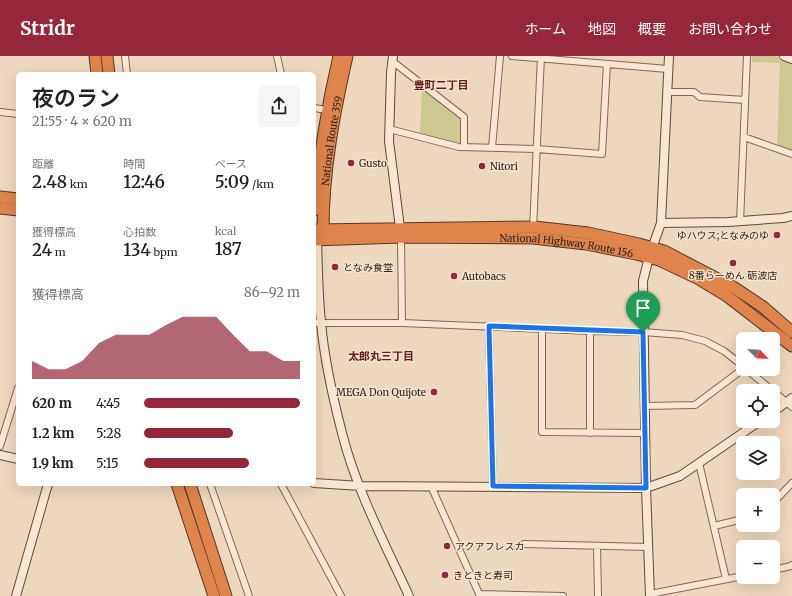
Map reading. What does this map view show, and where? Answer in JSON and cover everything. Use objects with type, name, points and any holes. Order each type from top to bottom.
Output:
[{"type":"highway","points":[[95,56],[97,72]]},
{"type":"highway","points":[[107,56],[109,72]]},
{"type":"highway","name":"National Route 359","points":[[316,189],[319,158],[327,110],[339,56]]},
{"type":"highway","name":"National Route 359","points":[[316,235],[335,111],[347,56]]},
{"type":"highway","points":[[0,197],[16,199]]},
{"type":"highway","points":[[0,208],[16,210]]},
{"type":"highway","name":"National Highway Route 156","points":[[316,235],[534,227],[588,233],[650,253],[659,260],[699,279],[727,296],[792,346]]},
{"type":"highway","name":"National Highway Route 156","points":[[400,232],[532,238],[650,253],[664,252],[733,287],[763,307],[792,332]]},
{"type":"highway","points":[[179,486],[214,596]]},
{"type":"highway","points":[[191,486],[226,596]]},
{"type":"street","points":[[125,56],[127,72]]},
{"type":"street","points":[[277,56],[281,72]]},
{"type":"street","points":[[492,148],[500,56]]},
{"type":"street","points":[[512,56],[541,57],[668,70]]},
{"type":"street","points":[[669,56],[660,223],[642,281],[646,488],[650,595],[736,577]]},
{"type":"street","points":[[740,222],[748,56]]},
{"type":"street","points":[[785,56],[792,59]]},
{"type":"street","points":[[532,238],[534,227],[541,57]]},
{"type":"street","points":[[393,58],[464,117],[464,147]]},
{"type":"street","points":[[393,58],[391,73],[389,141],[400,232],[402,322]]},
{"type":"street","points":[[389,129],[459,147],[537,149],[602,154],[607,64]]},
{"type":"street","points":[[667,92],[694,92],[700,97],[745,100]]},
{"type":"street","points":[[316,108],[327,110]]},
{"type":"street","points":[[0,112],[16,114]]},
{"type":"street","points":[[744,137],[792,154]]},
{"type":"street","points":[[660,223],[740,222],[792,216]]},
{"type":"street","points":[[316,235],[317,323],[327,361],[342,434],[361,486],[409,596]]},
{"type":"street","points":[[317,323],[402,322],[682,335],[705,341],[724,351],[736,362]]},
{"type":"street","points":[[489,326],[493,486]]},
{"type":"street","points":[[542,329],[542,432],[645,434]]},
{"type":"street","points":[[590,331],[590,433]]},
{"type":"street","points":[[644,406],[695,405],[736,373]]},
{"type":"street","points":[[755,376],[764,384]]},
{"type":"street","points":[[0,446],[16,394]]},
{"type":"street","points":[[780,396],[790,402],[780,408]]},
{"type":"street","points":[[316,484],[361,486],[646,488],[680,476],[750,428]]},
{"type":"street","points":[[0,455],[16,459]]},
{"type":"street","points":[[699,463],[726,579]]},
{"type":"street","points":[[780,496],[792,483]]},
{"type":"street","points":[[16,596],[47,486]]},
{"type":"street","points":[[211,486],[249,596]]},
{"type":"street","points":[[282,486],[341,596]]},
{"type":"street","points":[[431,486],[480,595],[563,596]]},
{"type":"street","points":[[714,526],[736,521]]},
{"type":"street","points":[[524,544],[648,546]]},
{"type":"street","points":[[597,546],[598,596]]},
{"type":"street","points":[[780,569],[792,567]]},
{"type":"shaded area","points":[[752,56],[776,56],[792,63],[792,152],[777,147],[780,63],[752,62]]},
{"type":"shaded area","points":[[422,88],[462,118],[462,146],[420,133]]},
{"type":"place","name":"Gusto","points":[[351,163]]},
{"type":"place","name":"Nitori","points":[[482,166]]},
{"type":"place","name":"ゆハウス;となみのゆ","points":[[777,235]]},
{"type":"place","name":"8番らーめん 砺波店","points":[[733,263]]},
{"type":"place","name":"となみ食堂","points":[[335,267]]},
{"type":"place","name":"Autobacs","points":[[454,276]]},
{"type":"place","name":"MEGA Don Quijote","points":[[434,392]]},
{"type":"place","name":"アクアフレスカ","points":[[447,546]]},
{"type":"place","name":"きときと寿司","points":[[445,575]]},
{"type":"district","name":"豊町二丁目","points":[[441,85]]},
{"type":"district","name":"太郎丸三丁目","points":[[381,356]]},
{"type":"route","points":[[489,326],[643,332],[646,488],[493,486],[489,326]]}]
